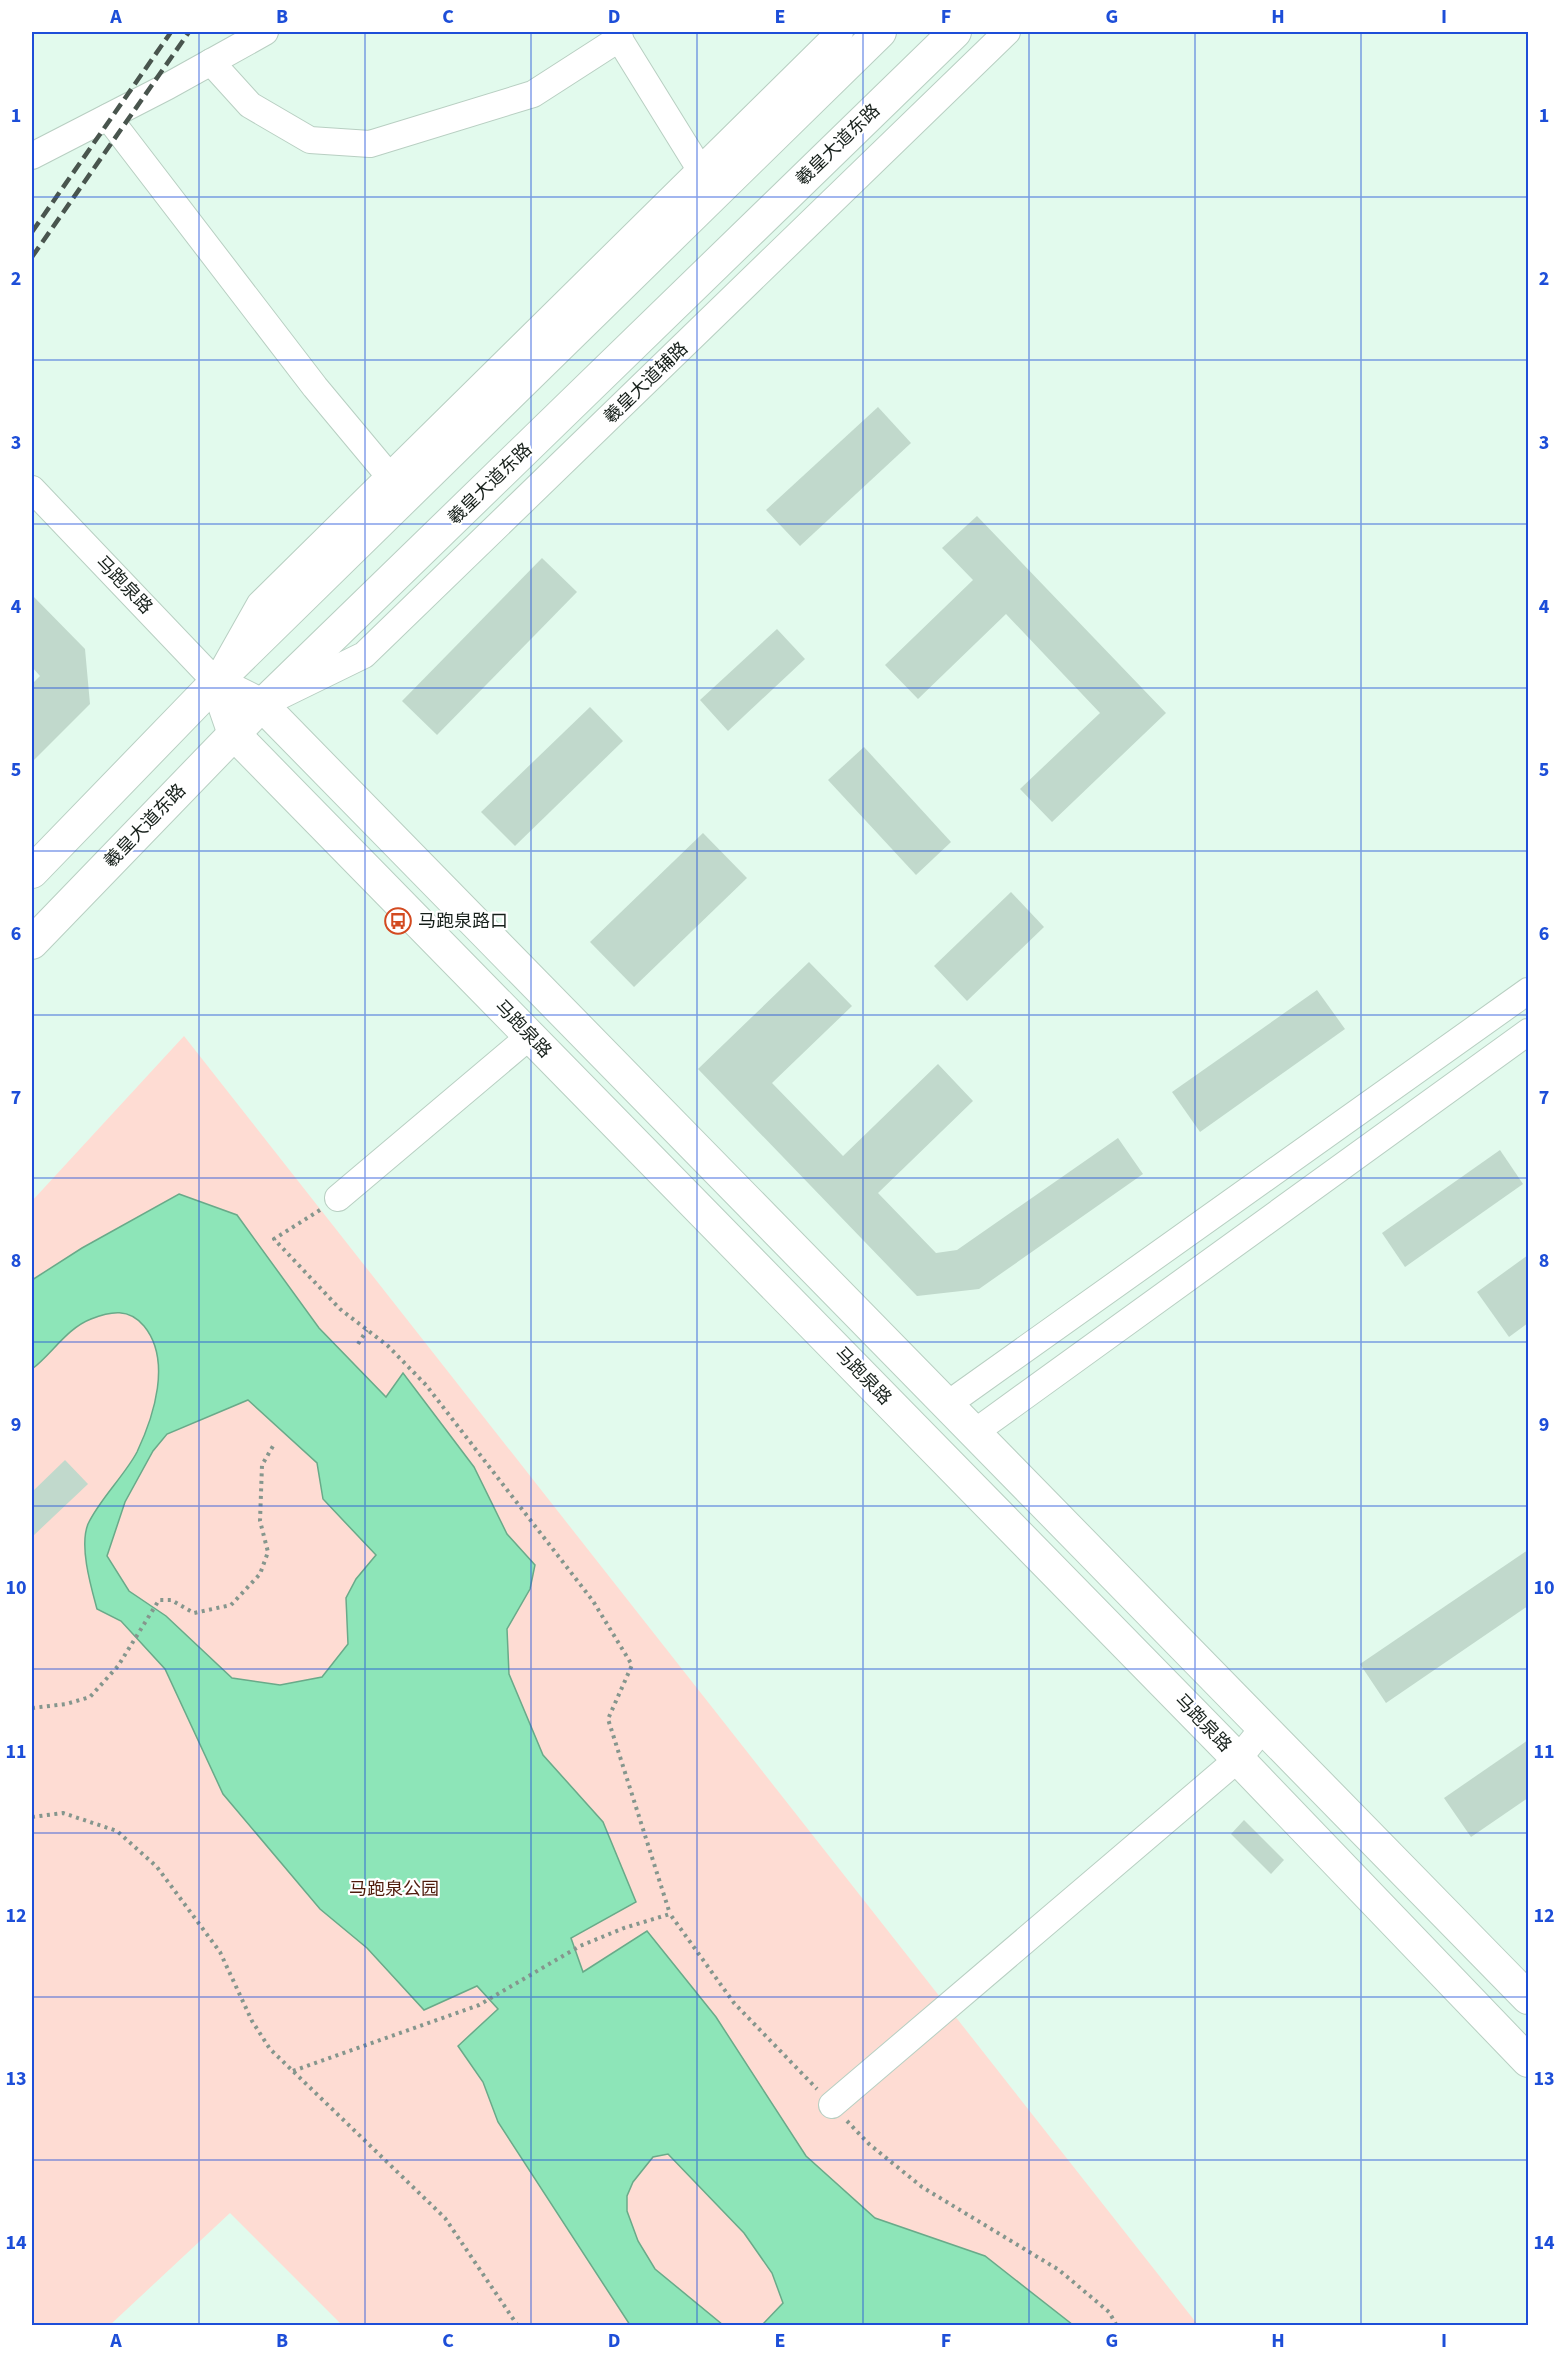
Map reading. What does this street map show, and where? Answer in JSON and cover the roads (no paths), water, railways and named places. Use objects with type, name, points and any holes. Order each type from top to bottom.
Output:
[{"type":"main road","points":[[32,872],[709,181],[880,32]]},
{"type":"main road","name":"羲皇大道东路","points":[[32,943],[262,705],[955,32]]},
{"type":"main road","name":"马跑泉路","points":[[216,682],[262,705],[1528,1998]]},
{"type":"main road","name":"马跑泉路","points":[[216,682],[234,734],[1238,1759],[1528,2061]]},
{"type":"street","points":[[32,156],[266,32]]},
{"type":"street","points":[[216,682],[260,604],[390,477],[709,181],[840,32]]},
{"type":"street","name":"羲皇大道辅路","points":[[262,705],[364,656],[1007,32]]},
{"type":"street","points":[[211,62],[250,105],[310,140],[370,144],[534,94],[618,35],[709,181]]},
{"type":"street","points":[[108,117],[315,387],[390,477]]},
{"type":"street","name":"马跑泉路","points":[[32,489],[216,682]]},
{"type":"street","points":[[948,1404],[1526,995]]},
{"type":"street","points":[[975,1432],[1528,1032]]},
{"type":"street","points":[[338,1198],[530,1036]]},
{"type":"street","points":[[832,2105],[1238,1759],[1264,1727]]},
{"type":"railway","points":[[32,232],[171,32]]},
{"type":"railway","points":[[32,257],[189,32]]},
{"type":"place","name":"马跑泉路口","points":[[398,921]]},
{"type":"park label","name":"马跑泉公园","points":[[394,1889]]}]
